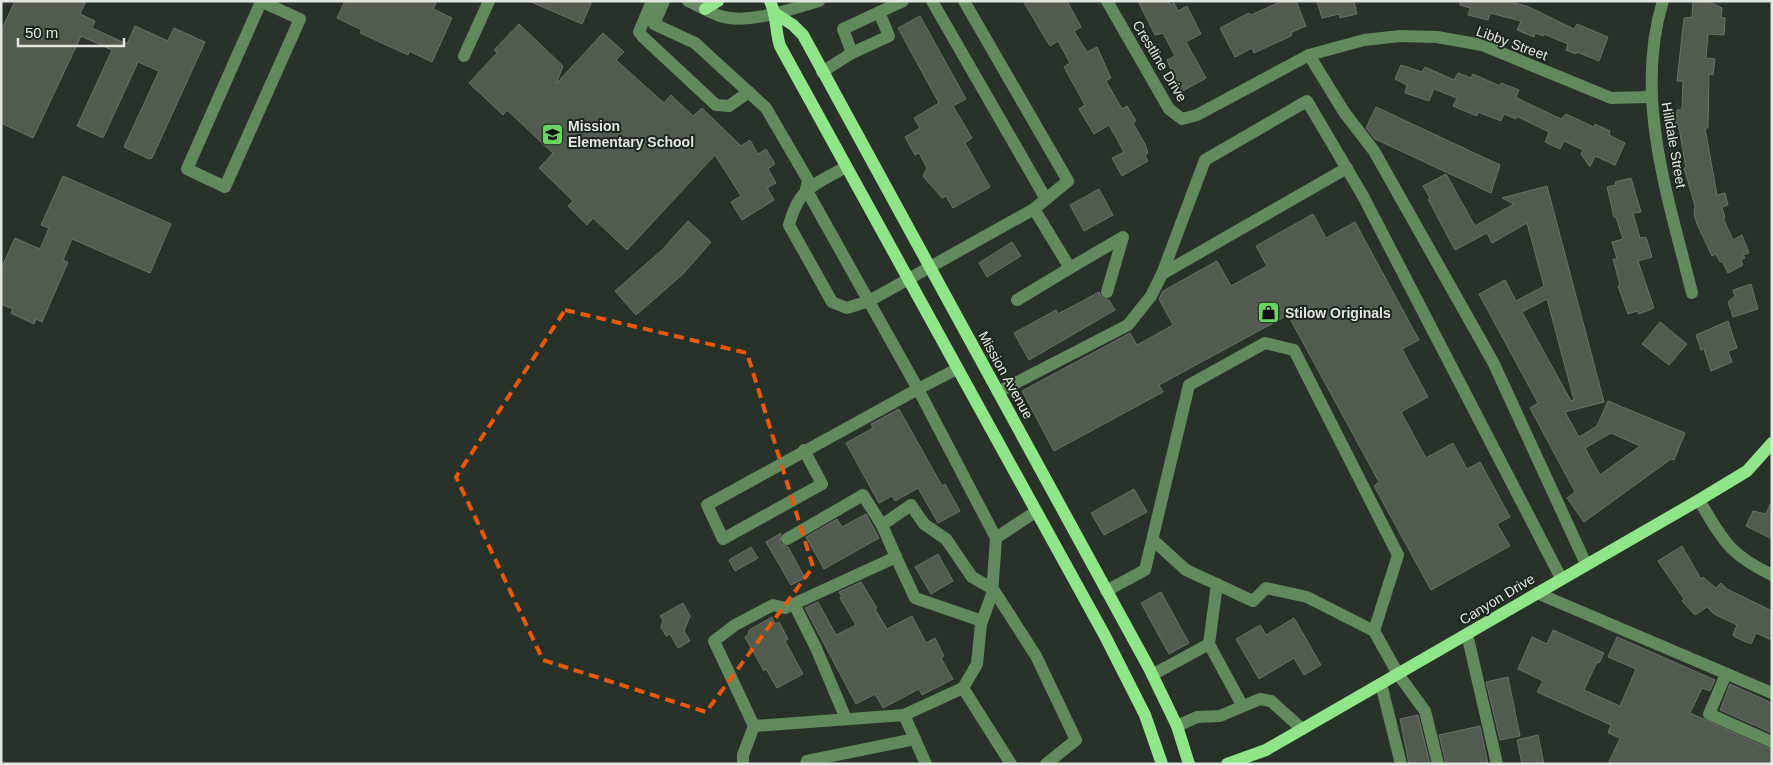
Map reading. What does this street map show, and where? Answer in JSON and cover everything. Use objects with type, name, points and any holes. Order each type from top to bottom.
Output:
[{"type":"main road","points":[[706,9],[718,1]]},
{"type":"main road","name":"Mission Avenue","points":[[770,1],[776,14],[776,34],[780,46],[1128,678],[1153,734],[1162,764]]},
{"type":"main road","name":"Mission Avenue","points":[[776,14],[801,33],[1152,675],[1177,726],[1189,764]]},
{"type":"main road","name":"Canyon Drive","points":[[1227,764],[1266,750],[1699,500],[1747,471],[1772,443]]},
{"type":"street","points":[[464,56],[489,1]]},
{"type":"street","points":[[652,1],[639,32],[643,38],[716,105],[729,106],[749,92]]},
{"type":"street","points":[[643,38],[654,24],[664,1]]},
{"type":"street","points":[[688,1],[733,18],[776,14],[819,1]]},
{"type":"street","points":[[852,53],[843,29],[903,1]]},
{"type":"street","points":[[932,1],[1046,199]]},
{"type":"street","points":[[654,24],[696,43],[766,108],[808,180],[806,189],[794,207],[789,226],[832,302],[847,308],[869,302],[929,266],[1034,209],[1068,181],[964,1]]},
{"type":"street","name":"Crestline Drive","points":[[1107,1],[1168,109],[1182,119],[1197,115]]},
{"type":"street","name":"Hilldale Street","points":[[1663,1],[1657,19],[1650,97],[1667,191],[1692,293]]},
{"type":"street","points":[[261,2],[300,19],[225,187],[187,169],[261,2]]},
{"type":"street","points":[[822,72],[852,53],[889,36],[879,12]]},
{"type":"street","name":"Libby Street","points":[[1197,115],[1309,55],[1364,40],[1400,36],[1437,37],[1482,45],[1611,98],[1650,97]]},
{"type":"street","points":[[1309,55],[1344,112],[1374,151],[1493,362],[1586,564]]},
{"type":"street","points":[[998,392],[1128,325],[1140,313],[1162,274],[1205,160],[1307,101],[1347,168],[1561,578]]},
{"type":"street","points":[[806,189],[846,167]]},
{"type":"street","points":[[1162,274],[1347,168]]},
{"type":"street","points":[[754,726],[904,716],[963,688],[977,664],[982,621],[993,588],[996,538],[918,390],[806,189]]},
{"type":"street","points":[[1034,209],[1070,268]]},
{"type":"street","points":[[1017,300],[1123,237],[1107,292]]},
{"type":"street","points":[[1106,591],[1145,570],[1189,385],[1265,343],[1294,350],[1398,555],[1374,631]]},
{"type":"street","points":[[804,450],[822,484],[723,539],[706,505],[804,450],[958,370]]},
{"type":"street","points":[[787,539],[863,495],[882,525],[915,598],[982,621]]},
{"type":"street","points":[[1699,500],[1726,544],[1740,558],[1772,575]]},
{"type":"street","points":[[882,525],[912,505],[924,524],[946,539],[972,577],[993,588],[1036,656],[1076,740],[1046,764]]},
{"type":"street","points":[[996,538],[1036,512]]},
{"type":"street","points":[[1153,540],[1186,570],[1253,601],[1266,588],[1307,597],[1374,631],[1398,674],[1425,711],[1438,764]]},
{"type":"street","points":[[743,759],[754,726],[714,641],[735,625],[773,605],[784,608],[896,557]]},
{"type":"street","points":[[1217,584],[1209,644],[1242,705]]},
{"type":"street","points":[[1537,593],[1772,693]]},
{"type":"street","points":[[794,604],[816,648],[846,719]]},
{"type":"street","points":[[1467,634],[1497,764]]},
{"type":"street","points":[[1152,675],[1209,644]]},
{"type":"street","points":[[1726,674],[1709,714],[1772,742]]},
{"type":"street","points":[[1381,684],[1401,764]]},
{"type":"street","points":[[963,688],[1011,764]]},
{"type":"street","points":[[1177,726],[1197,717],[1220,716],[1242,705],[1260,699],[1271,701],[1302,729]]},
{"type":"street","points":[[904,716],[926,764]]},
{"type":"street","points":[[806,764],[807,761],[915,739]]},
{"type":"highlighted area","points":[[565,310],[747,353],[813,567],[706,712],[543,660],[456,477]]},
{"type":"building","points":[[15,1],[86,1],[80,14],[95,21],[92,28],[127,44],[135,26],[168,41],[174,28],[205,42],[152,158],[149,159],[124,147],[159,71],[138,62],[103,138],[77,126],[112,50],[81,36],[33,138],[1,123],[1,31]]},
{"type":"building","points":[[345,1],[437,1],[433,9],[452,18],[432,62],[409,51],[408,55],[360,33],[362,30],[337,18]]},
{"type":"building","points":[[529,1],[592,1],[582,24]]},
{"type":"building","points":[[1023,1],[1067,1],[1081,27],[1074,31],[1087,52],[1097,47],[1111,78],[1106,81],[1122,109],[1127,106],[1136,121],[1133,123],[1145,144],[1148,153],[1145,155],[1148,161],[1122,176],[1112,158],[1124,152],[1109,125],[1094,134],[1079,109],[1085,105],[1064,67],[1070,63],[1058,41],[1050,46]]},
{"type":"building","points":[[1138,1],[1168,1],[1171,5],[1174,3],[1178,11],[1187,6],[1201,34],[1186,42],[1206,78],[1181,92],[1167,60],[1175,56],[1163,33],[1155,35]]},
{"type":"building","points":[[1282,1],[1296,1],[1306,26],[1292,32],[1291,36],[1254,53],[1252,48],[1235,57],[1220,28],[1249,13],[1251,15]]},
{"type":"building","points":[[1317,1],[1354,1],[1357,14],[1340,18],[1339,14],[1322,18]]},
{"type":"building","points":[[1460,1],[1508,1],[1529,7],[1574,29],[1577,24],[1608,37],[1599,61],[1577,52],[1576,54],[1566,50],[1568,44],[1544,34],[1543,36],[1535,33],[1534,37],[1517,30],[1521,21],[1490,13],[1488,20],[1468,15],[1470,8],[1460,5]]},
{"type":"building","points":[[1703,1],[1722,8],[1721,17],[1725,18],[1724,35],[1708,34],[1706,58],[1715,59],[1713,75],[1709,74],[1708,128],[1705,128],[1717,195],[1725,193],[1728,205],[1722,207],[1725,218],[1723,218],[1733,240],[1742,235],[1749,253],[1743,255],[1745,258],[1741,260],[1743,265],[1728,273],[1716,254],[1712,256],[1697,224],[1694,214],[1695,206],[1684,168],[1686,168],[1679,128],[1676,128],[1677,110],[1682,108],[1683,81],[1677,81],[1684,18],[1692,17],[1693,2]]},
{"type":"building","points":[[920,16],[966,99],[953,106],[972,138],[965,143],[990,187],[953,208],[946,196],[942,198],[923,176],[927,168],[919,153],[915,155],[905,137],[920,128],[914,118],[939,103],[898,28]]},
{"type":"building","points":[[519,24],[563,66],[556,84],[603,33],[624,52],[616,60],[664,103],[671,95],[693,116],[702,108],[741,146],[750,140],[758,154],[766,149],[775,164],[768,169],[776,183],[767,188],[774,200],[742,220],[731,202],[741,196],[715,155],[627,250],[593,218],[587,225],[568,206],[573,201],[539,168],[553,153],[507,110],[503,115],[469,83],[497,53],[494,50]]},
{"type":"building","points":[[1401,65],[1422,72],[1425,67],[1454,80],[1458,73],[1471,78],[1473,74],[1500,86],[1501,83],[1519,90],[1516,97],[1523,101],[1561,119],[1566,114],[1594,127],[1595,124],[1610,131],[1609,135],[1625,143],[1615,165],[1595,156],[1590,167],[1581,154],[1583,150],[1564,141],[1560,149],[1545,142],[1549,132],[1516,116],[1516,119],[1504,114],[1501,121],[1478,112],[1477,116],[1453,106],[1457,98],[1434,89],[1429,101],[1405,93],[1407,85],[1395,79]]},
{"type":"building","points":[[1376,107],[1500,165],[1491,193],[1375,139],[1366,128]]},
{"type":"building","points":[[1446,174],[1475,226],[1514,204],[1502,198],[1547,186],[1604,402],[1565,412],[1579,437],[1597,426],[1608,401],[1685,433],[1674,460],[1671,459],[1584,522],[1567,498],[1575,492],[1530,408],[1538,403],[1479,294],[1505,280],[1516,301],[1544,286],[1527,223],[1492,243],[1487,233],[1455,250],[1423,186]],"holes":[[[1547,299],[1574,400],[1571,401],[1522,312]],[[1611,433],[1640,446],[1600,475],[1585,448]]]},
{"type":"building","points":[[63,176],[171,224],[150,273],[72,239],[63,260],[68,262],[42,322],[36,319],[34,324],[11,313],[13,309],[1,304],[1,269],[15,238],[40,249],[49,228],[41,225]]},
{"type":"building","points":[[1631,178],[1641,212],[1633,213],[1640,238],[1646,237],[1652,257],[1638,261],[1654,308],[1639,314],[1637,311],[1628,314],[1618,286],[1620,285],[1613,259],[1617,259],[1612,242],[1623,239],[1616,217],[1614,217],[1607,187],[1616,185],[1615,182]]},
{"type":"building","points":[[1099,189],[1113,215],[1084,231],[1070,205]]},
{"type":"building","points":[[1313,214],[1326,238],[1355,222],[1419,340],[1402,349],[1428,397],[1401,412],[1426,458],[1453,443],[1467,469],[1480,462],[1510,517],[1497,524],[1510,546],[1431,590],[1374,486],[1379,482],[1288,315],[1159,385],[1163,392],[1054,451],[1022,391],[1130,333],[1137,345],[1173,325],[1159,299],[1163,291],[1217,261],[1231,286],[1267,266],[1256,246]]},
{"type":"building","points":[[688,221],[711,242],[683,274],[636,315],[615,291],[662,250]]},
{"type":"building","points":[[1012,242],[1021,256],[987,277],[979,263]]},
{"type":"building","points":[[1751,284],[1758,309],[1733,317],[1728,302],[1735,296],[1733,290]]},
{"type":"building","points":[[1099,292],[1102,298],[1109,300],[1115,310],[1029,360],[1014,333],[1056,310],[1058,314]]},
{"type":"building","points":[[1728,321],[1737,348],[1728,351],[1732,362],[1711,371],[1704,349],[1701,350],[1696,335]]},
{"type":"building","points":[[1660,322],[1687,344],[1669,365],[1642,344]]},
{"type":"building","points":[[899,409],[942,486],[945,484],[960,511],[938,523],[918,488],[895,501],[892,496],[879,503],[846,443],[873,428],[871,424]]},
{"type":"building","points":[[1134,489],[1147,512],[1104,535],[1091,513]]},
{"type":"building","points":[[1770,504],[1772,504],[1772,539],[1746,526],[1753,511],[1766,514]]},
{"type":"building","points":[[866,514],[879,538],[824,569],[806,537],[837,519],[842,527]]},
{"type":"building","points":[[781,533],[780,543],[788,547],[805,578],[791,585],[766,542]]},
{"type":"building","points":[[1682,546],[1701,579],[1703,577],[1716,588],[1721,583],[1727,589],[1772,611],[1772,640],[1756,633],[1751,644],[1735,637],[1733,635],[1737,625],[1714,614],[1707,607],[1695,615],[1682,601],[1684,599],[1658,561]]},
{"type":"building","points":[[751,547],[758,558],[735,571],[729,560]]},
{"type":"building","points":[[938,554],[953,581],[931,594],[915,567]]},
{"type":"building","points":[[861,582],[887,629],[912,616],[926,643],[935,638],[944,656],[941,658],[953,679],[922,695],[919,689],[883,708],[875,694],[856,704],[805,608],[818,602],[836,635],[856,625],[840,598],[842,597],[839,592]]},
{"type":"building","points":[[1161,592],[1189,643],[1169,654],[1141,603]]},
{"type":"building","points":[[683,603],[690,616],[684,631],[690,641],[678,648],[670,634],[666,636],[661,627],[663,620],[660,616]]},
{"type":"building","points":[[772,617],[775,624],[779,622],[788,639],[785,641],[803,674],[777,688],[766,669],[764,671],[745,637],[748,635],[749,630]]},
{"type":"building","points":[[1294,618],[1321,665],[1304,675],[1294,658],[1259,679],[1236,639],[1260,625],[1266,635]]},
{"type":"building","points":[[1553,630],[1604,653],[1599,663],[1597,662],[1584,690],[1620,706],[1636,669],[1608,657],[1617,637],[1715,680],[1710,691],[1702,688],[1690,713],[1772,750],[1772,764],[1608,764],[1620,738],[1608,733],[1611,725],[1537,692],[1543,681],[1518,669],[1532,637],[1547,644]]},
{"type":"building","points":[[1508,677],[1520,736],[1500,740],[1486,682]]},
{"type":"building","points":[[1730,684],[1772,703],[1772,733],[1720,710]]},
{"type":"building","points":[[1418,715],[1430,764],[1409,764],[1400,719]]},
{"type":"building","points":[[1480,726],[1488,764],[1446,764],[1439,735]]},
{"type":"building","points":[[1538,735],[1544,764],[1522,764],[1517,740]]},
{"type":"place","name":"Mission Elementary School","points":[[552,134]]},
{"type":"place","name":"Stilow Originals","points":[[1269,313]]}]
